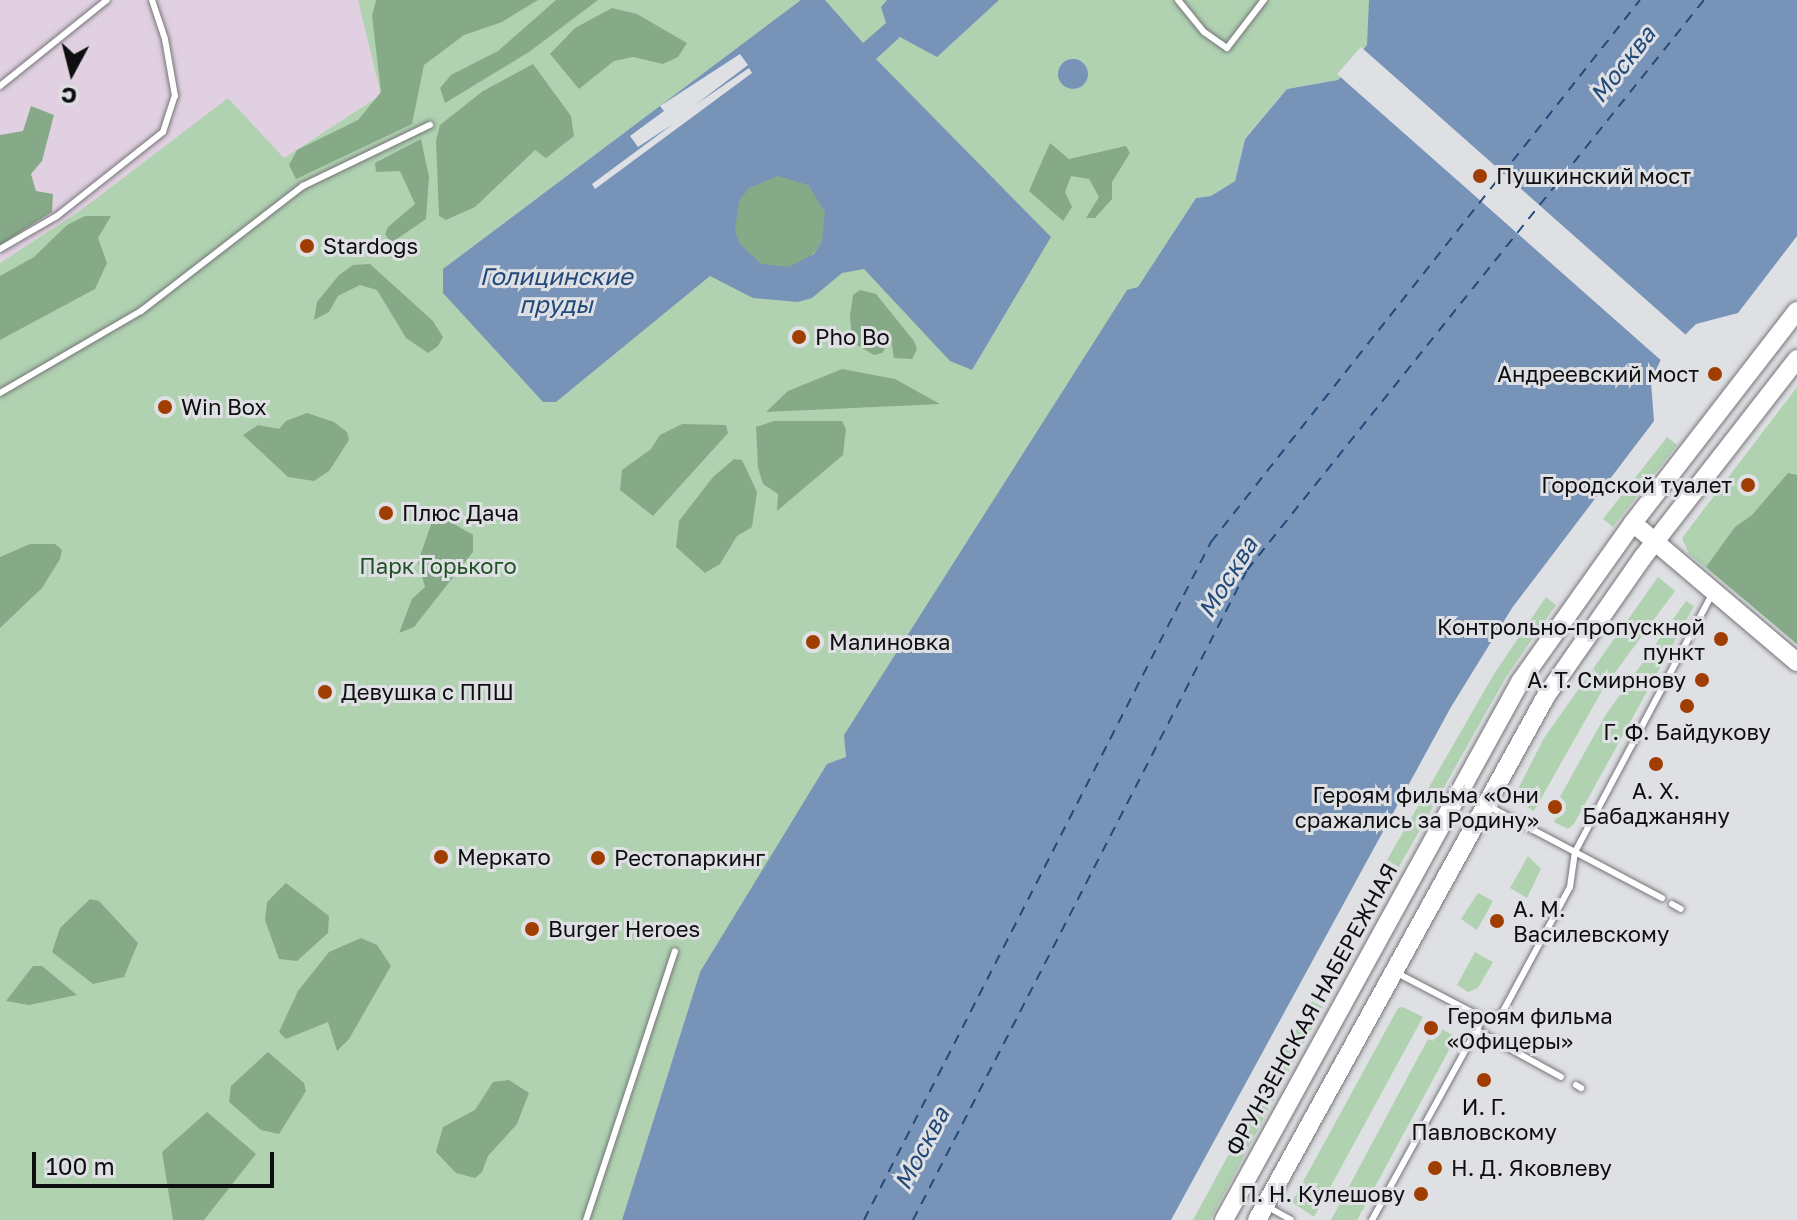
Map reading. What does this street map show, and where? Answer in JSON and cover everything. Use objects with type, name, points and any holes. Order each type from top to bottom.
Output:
[{"type":"main road","name":"ФРУНЗЕНСКАЯ НАБЕРЕЖНАЯ","points":[[1224,1220],[1482,746],[1557,626],[1797,311]]},
{"type":"main road","points":[[1260,1216],[1483,804],[1546,696],[1656,542],[1797,359]]},
{"type":"main road","points":[[1633,523],[1797,662]]},
{"type":"lane","points":[[0,86],[107,0]]},
{"type":"lane","points":[[0,249],[68,208],[163,132],[175,96],[165,39],[152,0]]},
{"type":"lane","points":[[1178,0],[1204,32],[1227,48],[1264,0]]},
{"type":"lane","points":[[0,393],[141,311],[303,186],[430,125]]},
{"type":"lane","points":[[1393,970],[1483,1018],[1501,1015],[1570,887],[1575,852],[1713,591]]},
{"type":"lane","points":[[1483,804],[1662,898]]},
{"type":"lane","points":[[1672,904],[1681,909]]},
{"type":"lane","points":[[586,1220],[675,951]]},
{"type":"lane","points":[[1372,1220],[1483,1018]]},
{"type":"lane","points":[[1476,1030],[1561,1077]]},
{"type":"lane","points":[[1260,1216],[1291,1220]]},
{"type":"shaded area","points":[[0,0],[358,0],[381,95],[284,158],[228,98],[81,210],[0,263]]},
{"type":"green space","name":"Парк Горького","points":[[358,0],[1369,0],[1372,15],[1368,45],[1338,80],[1287,89],[1245,138],[1235,181],[1211,196],[1196,198],[1138,288],[1127,291],[845,735],[846,757],[700,972],[622,1220],[0,1220],[0,263],[81,210],[228,98],[284,158],[381,95]]},
{"type":"green space","points":[[376,0],[538,0],[502,22],[464,35],[424,65],[412,124],[296,179],[289,165],[297,150],[358,120],[381,92],[372,16]]},
{"type":"green space","points":[[556,0],[598,0],[529,52],[445,103],[440,88],[451,75],[498,51]]},
{"type":"green space","points":[[612,8],[637,14],[687,43],[678,57],[663,64],[633,57],[614,61],[579,89],[550,54],[575,28]]},
{"type":"green space","points":[[533,64],[571,116],[574,136],[546,158],[535,150],[475,207],[446,220],[439,216],[436,141],[440,125],[483,91]]},
{"type":"green space","points":[[31,106],[54,115],[42,161],[31,174],[36,191],[53,194],[52,212],[0,245],[0,135],[23,131]]},
{"type":"green space","points":[[421,139],[429,177],[426,219],[391,243],[385,234],[388,227],[415,204],[400,171],[376,172],[375,163]]},
{"type":"green space","points":[[1050,143],[1069,159],[1126,146],[1130,153],[1112,182],[1112,199],[1095,218],[1086,218],[1099,197],[1089,179],[1071,176],[1065,192],[1072,207],[1063,221],[1029,191]]},
{"type":"green space","points":[[780,176],[797,180],[812,190],[822,205],[826,222],[822,239],[812,254],[797,264],[780,268],[763,264],[748,254],[738,239],[734,222],[738,205],[748,190],[763,180]]},
{"type":"green space","points":[[85,216],[111,216],[98,238],[107,263],[95,289],[0,340],[0,276],[34,257],[67,225]]},
{"type":"green space","points":[[370,264],[433,321],[443,337],[438,346],[428,353],[406,338],[377,290],[360,285],[338,296],[329,312],[314,320],[317,302],[339,275],[353,265]]},
{"type":"green space","points":[[860,290],[876,294],[914,341],[917,349],[912,359],[894,358],[891,340],[882,353],[874,355],[852,342],[850,316],[853,295]]},
{"type":"green space","points":[[842,369],[895,379],[940,404],[766,412],[788,391]]},
{"type":"green space","points":[[1797,387],[1797,644],[1689,554],[1682,538]]},
{"type":"green space","points":[[307,413],[334,422],[347,432],[349,440],[329,471],[314,481],[288,477],[243,435],[258,425],[279,429],[286,421]]},
{"type":"green space","points":[[774,421],[842,421],[846,429],[843,455],[777,511],[778,494],[763,484],[758,468],[756,427]]},
{"type":"green space","points":[[682,424],[726,425],[728,433],[653,516],[620,490],[622,470],[651,449],[660,435]]},
{"type":"green space","points":[[1667,437],[1677,445],[1613,527],[1603,519]]},
{"type":"green space","points":[[734,459],[742,460],[757,492],[752,527],[737,536],[720,564],[705,573],[676,547],[679,521],[713,477]]},
{"type":"green space","points":[[1788,473],[1797,475],[1797,644],[1706,567],[1735,527],[1752,515]]},
{"type":"green space","points":[[435,513],[473,535],[473,552],[414,627],[399,633],[412,599],[425,587],[418,562]]},
{"type":"green space","points":[[30,544],[55,544],[62,550],[60,559],[42,588],[0,628],[0,557]]},
{"type":"green space","points":[[1658,577],[1675,591],[1603,689],[1534,811],[1513,799],[1544,738]]},
{"type":"green space","points":[[1546,597],[1556,605],[1506,677],[1399,867],[1387,860],[1494,674]]},
{"type":"green space","points":[[1686,601],[1694,606],[1574,824],[1568,829],[1554,822],[1563,805],[1557,802],[1605,716]]},
{"type":"green space","points":[[1528,856],[1541,869],[1527,898],[1510,888]]},
{"type":"green space","points":[[286,883],[329,916],[328,933],[297,961],[279,959],[265,920],[267,902]]},
{"type":"green space","points":[[1478,893],[1493,901],[1477,930],[1461,919]]},
{"type":"green space","points":[[90,899],[99,901],[138,943],[124,977],[93,984],[52,952],[60,928]]},
{"type":"green space","points":[[361,938],[377,945],[391,966],[349,1039],[337,1051],[328,1022],[286,1039],[279,1032],[298,991],[329,952]]},
{"type":"green space","points":[[1475,952],[1493,962],[1478,988],[1468,992],[1457,985]]},
{"type":"green space","points":[[33,966],[42,966],[77,995],[29,1005],[6,1001]]},
{"type":"green space","points":[[1312,1001],[1323,1007],[1210,1220],[1193,1220]]},
{"type":"green space","points":[[1403,1007],[1423,1017],[1314,1217],[1292,1202],[1398,1008]]},
{"type":"green space","points":[[1440,1028],[1456,1037],[1357,1220],[1331,1220],[1428,1039],[1433,1041]]},
{"type":"green space","points":[[268,1052],[304,1083],[306,1091],[279,1134],[261,1130],[229,1102],[231,1086]]},
{"type":"green space","points":[[509,1080],[529,1093],[517,1124],[488,1156],[482,1172],[475,1178],[456,1173],[436,1152],[443,1127],[475,1110],[493,1082]]},
{"type":"green space","points":[[207,1112],[256,1154],[204,1220],[173,1220],[162,1152]]},
{"type":"water","name":"Голицинские пруды","points":[[801,0],[825,0],[863,43],[886,23],[881,7],[887,0],[999,0],[937,57],[900,37],[876,59],[1051,237],[972,370],[950,361],[864,269],[842,273],[812,298],[798,302],[753,298],[710,276],[556,402],[543,402],[443,293],[443,269]],"holes":[[[778,176],[808,185],[825,212],[822,241],[814,254],[789,267],[761,264],[740,244],[735,231],[739,201],[749,188]]]},
{"type":"water","name":"Москва","points":[[1369,0],[1797,0],[1797,236],[1738,313],[1696,324],[1661,359],[1651,382],[1654,421],[1512,608],[1451,707],[1171,1220],[622,1220],[700,972],[827,764],[846,757],[844,735],[1127,290],[1138,287],[1196,198],[1211,196],[1235,181],[1245,139],[1287,89],[1338,80],[1367,45]]},
{"type":"water","points":[[1073,59],[1083,64],[1088,74],[1083,84],[1073,89],[1063,84],[1058,74],[1063,64]]},
{"type":"pier","name":"Пушкинский мост","points":[[1361,47],[1687,336],[1664,363],[1337,74]]},
{"type":"pier","points":[[740,54],[748,65],[695,105],[749,68],[752,73],[595,189],[592,184],[673,124],[638,147],[630,136],[664,111],[660,106]]},
{"type":"ferry route","points":[[864,1220],[1211,542],[1640,0]]},
{"type":"ferry route","points":[[913,1220],[1247,570],[1704,0]]},
{"type":"place","name":"Пушкинский мост","points":[[1480,176]]},
{"type":"place","name":"Stardogs","points":[[307,246]]},
{"type":"place","name":"Pho Bo","points":[[799,337]]},
{"type":"place","name":"Андреевский мост","points":[[1715,374]]},
{"type":"place","name":"Win Box","points":[[165,407]]},
{"type":"place","name":"Городской туалет","points":[[1748,485]]},
{"type":"place","name":"Плюс Дача","points":[[386,513]]},
{"type":"place","name":"Контрольно-пропускной пункт","points":[[1721,639]]},
{"type":"place","name":"Малиновка","points":[[813,642]]},
{"type":"place","name":"А. Т. Смирнову","points":[[1702,680]]},
{"type":"place","name":"Девушка с ППШ","points":[[325,692]]},
{"type":"place","name":"Г. Ф. Байдукову","points":[[1687,706]]},
{"type":"place","name":"А. Х. Бабаджаняну","points":[[1656,764]]},
{"type":"place","name":"Героям фильма «Они сражались за Родину»","points":[[1555,807]]},
{"type":"place","name":"Меркато","points":[[441,857]]},
{"type":"place","name":"Рестопаркинг","points":[[598,858]]},
{"type":"place","name":"А. М. Василевскому","points":[[1497,921]]},
{"type":"place","name":"Burger Heroes","points":[[532,929]]},
{"type":"place","name":"Героям фильма «Офицеры»","points":[[1431,1028]]},
{"type":"place","name":"И. Г. Павловскому","points":[[1484,1080]]},
{"type":"place","name":"Н. Д. Яковлеву","points":[[1435,1168]]},
{"type":"place","name":"П. Н. Кулешову","points":[[1421,1194]]}]
